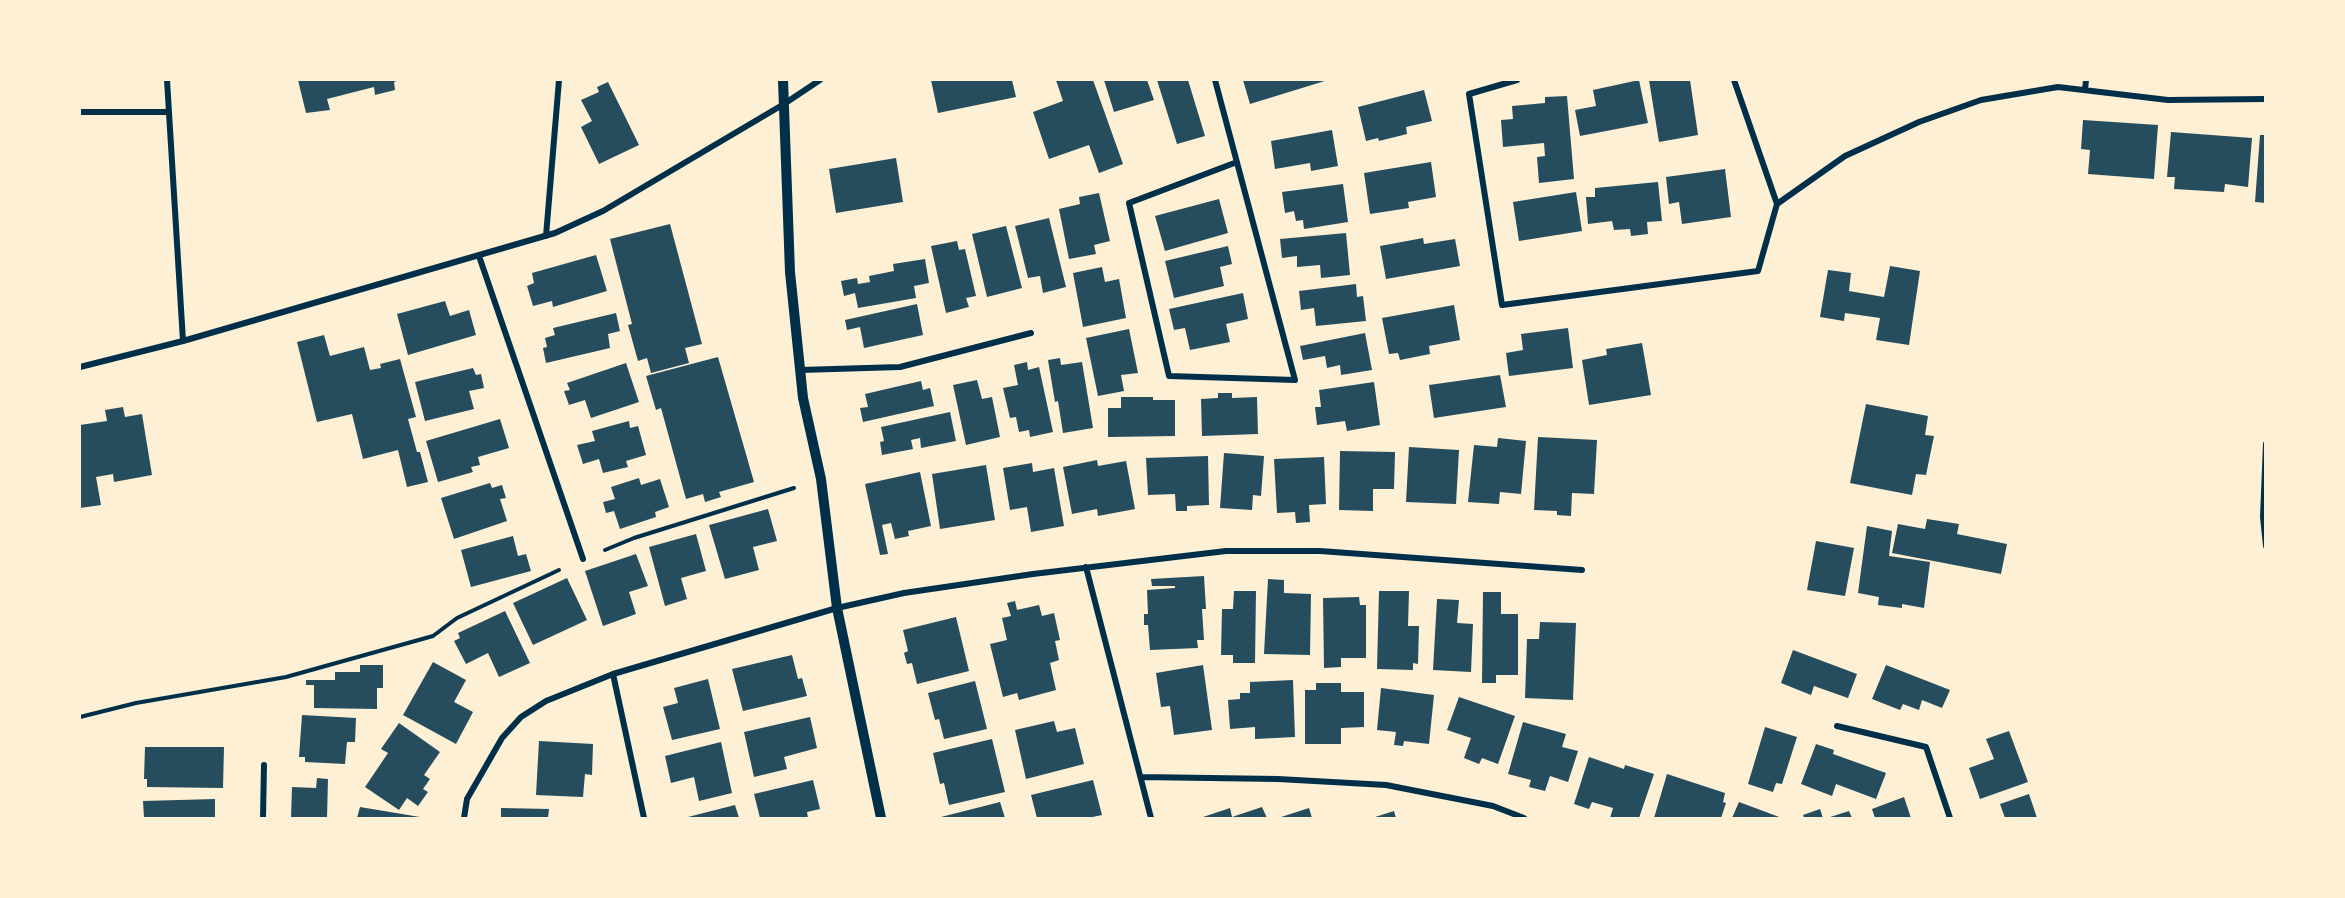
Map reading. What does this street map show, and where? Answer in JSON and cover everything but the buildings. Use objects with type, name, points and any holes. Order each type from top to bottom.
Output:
[{"type":"street","points":[[167,80],[183,341]]},
{"type":"street","points":[[546,236],[559,80]]},
{"type":"street","points":[[783,80],[790,272],[803,398],[821,479],[837,608],[881,819]]},
{"type":"street","points":[[80,367],[183,341],[546,236],[603,211],[784,104],[820,80]]},
{"type":"street","points":[[1215,80],[1296,380],[1169,376],[1129,203],[1237,162]]},
{"type":"street","points":[[1517,80],[1469,94],[1502,305],[1758,271],[1777,204],[1734,80]]},
{"type":"street","points":[[2085,90],[2086,80]]},
{"type":"street","points":[[1777,204],[1845,156],[1919,122],[1981,100],[2058,87],[2168,100],[2265,99]]},
{"type":"street","points":[[80,112],[169,112]]},
{"type":"street","points":[[478,256],[583,559]]},
{"type":"street","points":[[800,370],[900,367],[1031,333]]},
{"type":"street","points":[[2265,444],[2263,517],[2265,546]]},
{"type":"street","points":[[464,819],[467,799],[502,738],[521,717],[546,701],[613,674],[837,608],[904,593],[1086,567],[1226,551],[1320,551],[1582,570]]},
{"type":"street","points":[[1086,567],[1151,819]]},
{"type":"street","points":[[613,674],[644,819]]},
{"type":"street","points":[[1837,726],[1926,747],[1950,819]]},
{"type":"street","points":[[263,819],[264,765]]},
{"type":"street","points":[[1141,777],[1278,779],[1386,785],[1493,806],[1524,819]]},
{"type":"path","points":[[80,717],[136,703],[286,677],[433,636],[457,618],[583,559],[634,538],[821,479]]}]
